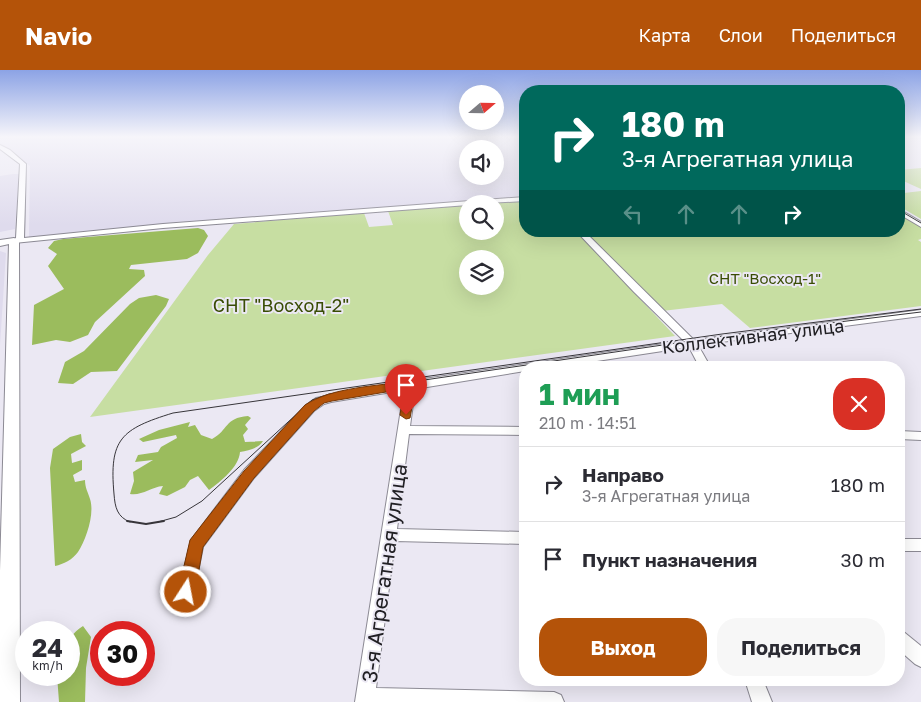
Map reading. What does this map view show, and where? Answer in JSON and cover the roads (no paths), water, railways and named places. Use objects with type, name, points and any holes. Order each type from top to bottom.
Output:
[{"type":"street","points":[[8,702],[11,241],[23,165]]},
{"type":"street","points":[[11,241],[163,226],[519,199]]},
{"type":"street","points":[[905,215],[921,225]]},
{"type":"street","points":[[586,237],[692,343],[702,361]]},
{"type":"street","name":"Коллективная улица","points":[[572,361],[692,343],[921,313]]},
{"type":"street","name":"Коллективная улица","points":[[183,607],[196,545],[249,474],[294,423],[320,401],[410,385],[519,369]]},
{"type":"street","name":"3-я Агрегатная улица","points":[[366,699],[410,385]]},
{"type":"street","points":[[404,430],[519,431]]},
{"type":"street","points":[[905,436],[921,436]]},
{"type":"street","points":[[389,535],[519,538]]},
{"type":"street","points":[[905,545],[921,545]]},
{"type":"street","points":[[905,644],[921,658]]},
{"type":"street","points":[[756,686],[762,702]]},
{"type":"street","points":[[366,699],[554,702]]},
{"type":"tram line","points":[[905,214],[921,223]]},
{"type":"tram line","points":[[534,361],[722,334],[921,309]]},
{"type":"tram line","points":[[554,361],[724,336],[921,312]]},
{"type":"tram line","points":[[128,521],[119,514],[115,503],[113,475],[117,448],[130,431],[155,419],[173,413],[519,363]]},
{"type":"tram line","points":[[158,522],[176,517],[202,501],[312,400],[329,394],[519,366]]},
{"type":"tram line","points":[[128,521],[146,524],[158,522]]},
{"type":"tram line","points":[[158,522],[164,521]]},
{"type":"park label","name":"СНТ \"Восход-1\"","points":[[765,278]]},
{"type":"park label","name":"СНТ \"Восход-2\"","points":[[281,305]]}]
